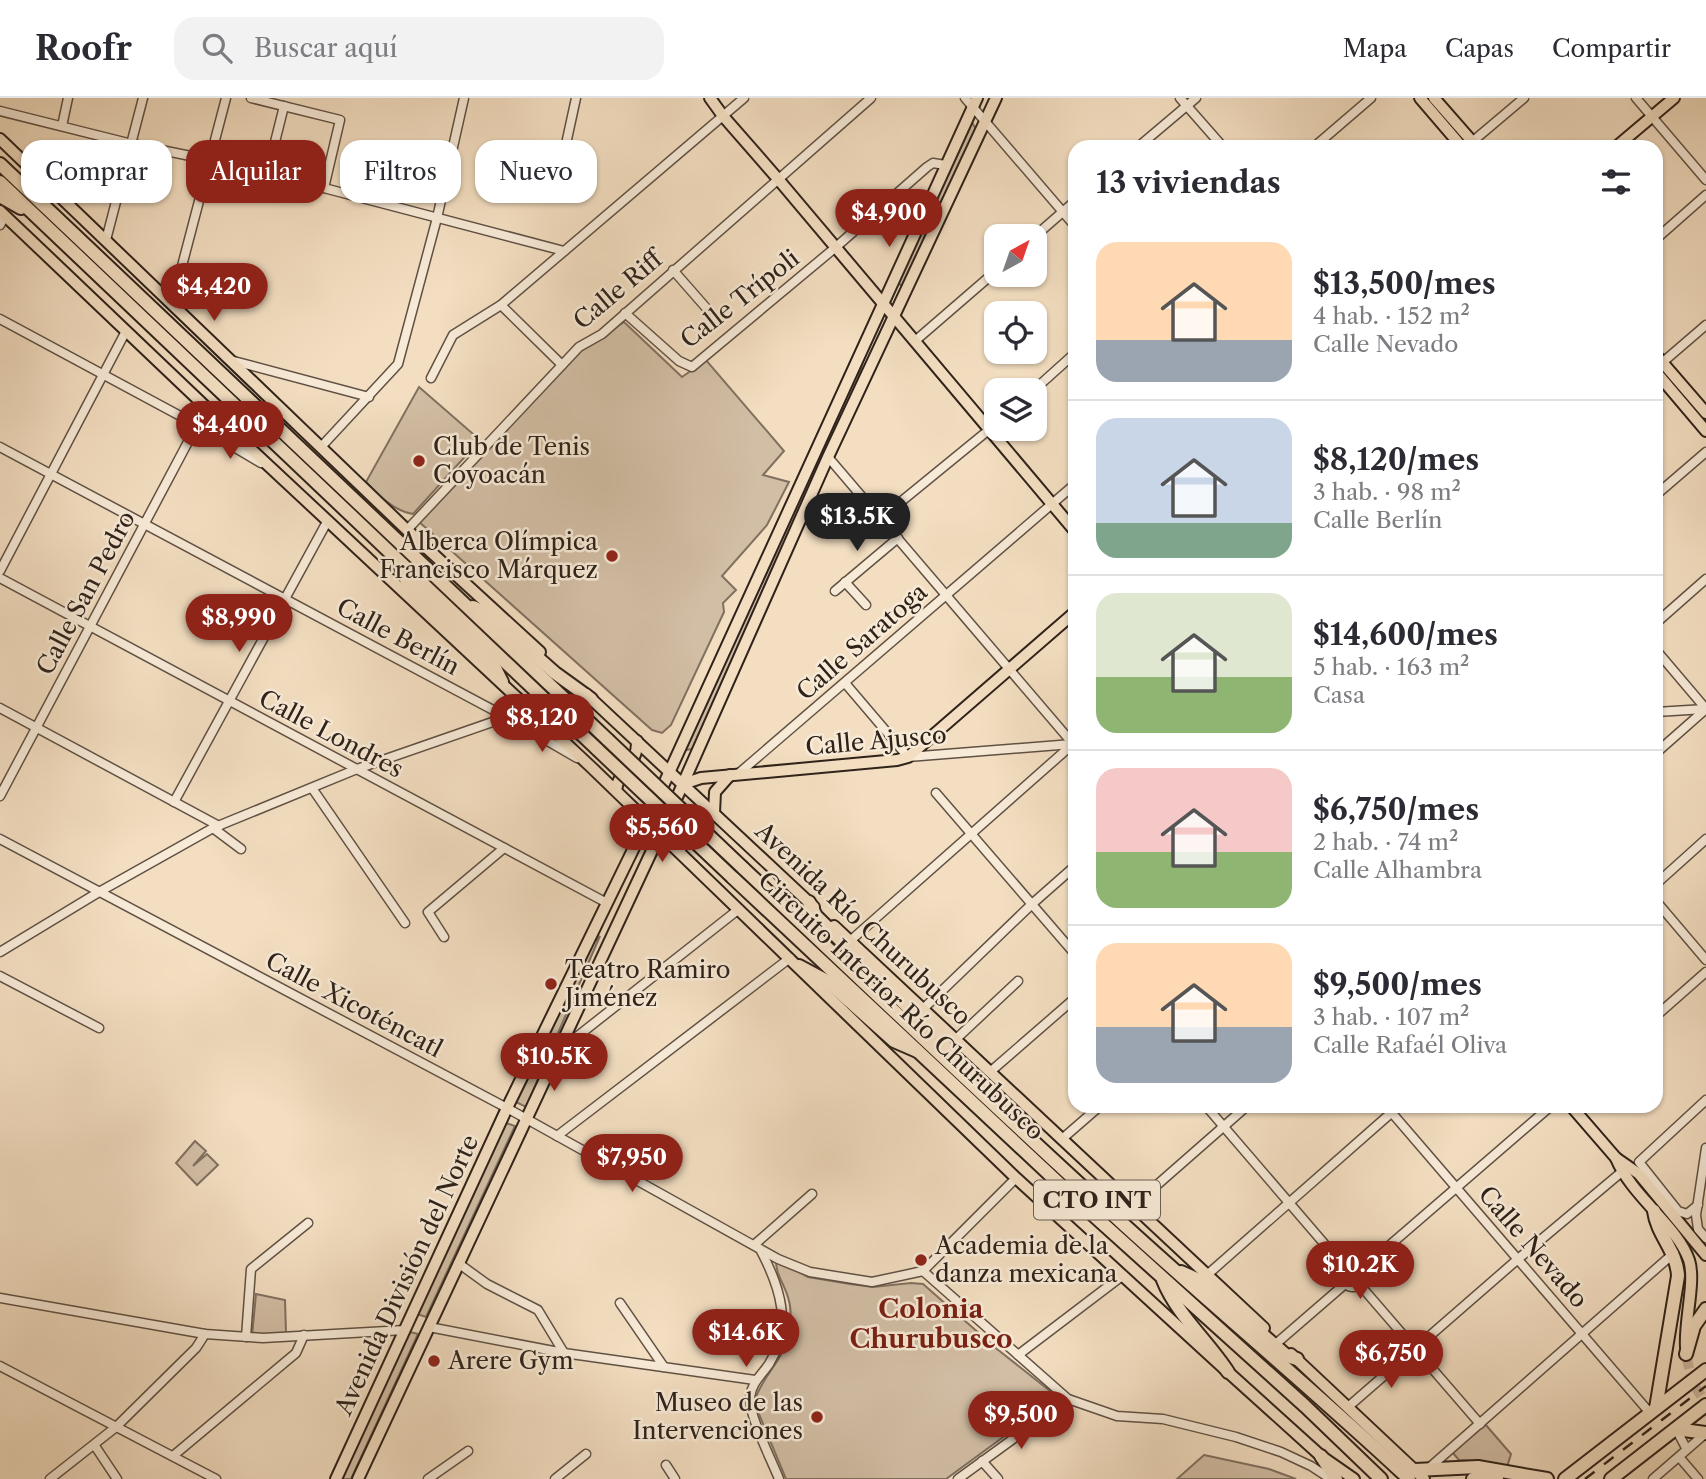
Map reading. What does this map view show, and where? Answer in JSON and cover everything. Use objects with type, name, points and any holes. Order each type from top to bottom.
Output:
[{"type":"highway","name":"Circuito Interior Río Churubusco","points":[[0,164],[966,1076],[1381,1479]]},
{"type":"highway","name":"Circuito Interior Río Churubusco","points":[[0,182],[920,1052],[1166,1272],[1342,1417],[1419,1474]]},
{"type":"highway","points":[[0,196],[36,216]]},
{"type":"highway","points":[[398,560],[407,582],[491,660],[502,682]]},
{"type":"highway","points":[[466,604],[488,614],[555,673],[591,699]]},
{"type":"highway","points":[[809,902],[816,916],[942,1041],[966,1076]]},
{"type":"highway","points":[[794,962],[827,981],[894,1041],[920,1052]]},
{"type":"highway","points":[[1653,1411],[1678,1276],[1678,1263],[1656,1224],[1654,1211]]},
{"type":"highway","points":[[1228,1372],[1214,1350],[1170,1298],[1166,1272],[1201,1281],[1287,1356],[1297,1359]]},
{"type":"highway","points":[[1686,1357],[1694,1326],[1706,1309]]},
{"type":"highway","points":[[1564,1479],[1706,1370]]},
{"type":"highway","points":[[1611,1479],[1706,1405]]},
{"type":"highway","points":[[1676,1429],[1706,1433]]},
{"type":"highway","points":[[1321,1456],[1334,1479]]},
{"type":"highway","points":[[1419,1474],[1479,1467],[1547,1479]]},
{"type":"highway","points":[[1473,1479],[1485,1475],[1497,1479]]},
{"type":"main road","points":[[710,98],[894,317],[984,417]]},
{"type":"main road","name":"Avenida División del Norte","points":[[358,1479],[683,784],[828,457],[996,98]]},
{"type":"main road","points":[[1420,98],[1464,140]]},
{"type":"main road","points":[[1434,98],[1466,140]]},
{"type":"main road","points":[[1624,140],[1674,98]]},
{"type":"main road","name":"Avenida División del Norte","points":[[336,1479],[507,1108],[648,821],[946,164],[971,101]]},
{"type":"main road","name":"Avenida Río Churubusco","points":[[0,139],[407,530],[637,741],[1419,1474]]},
{"type":"main road","name":"CTO INT","points":[[2,217],[616,790],[1016,1178],[1321,1456],[1354,1479]]},
{"type":"main road","points":[[864,381],[863,375],[880,337],[877,332],[868,335]]},
{"type":"main road","points":[[1663,370],[1706,413]]},
{"type":"main road","points":[[1663,372],[1706,431]]},
{"type":"main road","points":[[1004,441],[1068,523]]},
{"type":"main road","points":[[908,757],[916,753],[1068,618]]},
{"type":"main road","points":[[616,790],[620,778],[635,760],[637,741]]},
{"type":"main road","points":[[635,760],[653,756]]},
{"type":"main road","name":"Calle Ajusco","points":[[683,784],[701,778],[908,757]]},
{"type":"main road","points":[[680,852],[681,838],[697,811],[711,811],[715,792],[734,775]]},
{"type":"main road","points":[[606,781],[620,778]]},
{"type":"main road","points":[[1577,1113],[1616,1158],[1639,1174],[1706,1255]]},
{"type":"main road","points":[[1630,1167],[1654,1211],[1690,1262],[1691,1278],[1685,1328],[1686,1357]]},
{"type":"street","points":[[61,127],[68,98]]},
{"type":"street","points":[[133,140],[143,98]]},
{"type":"street","points":[[215,140],[226,98]]},
{"type":"street","points":[[251,98],[340,120],[326,180]]},
{"type":"street","points":[[321,447],[398,364],[437,218],[464,98]]},
{"type":"street","points":[[567,140],[576,98]]},
{"type":"street","points":[[431,379],[453,335],[501,305],[744,98]]},
{"type":"street","name":"Calle Riff","points":[[407,530],[579,347],[601,334],[871,98]]},
{"type":"street","points":[[1181,98],[1217,140]]},
{"type":"street","points":[[1146,140],[1195,98]]},
{"type":"street","points":[[1322,140],[1371,98]]},
{"type":"street","points":[[1477,140],[1524,98]]},
{"type":"street","points":[[1636,98],[1706,180]]},
{"type":"street","points":[[971,101],[1068,218]]},
{"type":"street","points":[[276,140],[284,106]]},
{"type":"street","points":[[0,111],[115,140]]},
{"type":"street","name":"Calle Trípoli","points":[[625,313],[679,361],[692,367],[927,167],[933,163],[946,164]]},
{"type":"street","points":[[326,189],[564,251]]},
{"type":"street","points":[[1663,233],[1706,195]]},
{"type":"street","points":[[106,240],[116,203]]},
{"type":"street","points":[[172,304],[199,203]]},
{"type":"street","points":[[1047,226],[1068,207]]},
{"type":"street","points":[[673,270],[708,310]]},
{"type":"street","points":[[915,341],[984,281]]},
{"type":"street","points":[[501,305],[562,365]]},
{"type":"street","points":[[0,319],[197,425],[277,473]]},
{"type":"street","points":[[1663,359],[1706,325]]},
{"type":"street","points":[[0,572],[126,331]]},
{"type":"street","points":[[1047,378],[1068,359]]},
{"type":"street","points":[[230,360],[369,397]]},
{"type":"street","name":"Calle San Pedro","points":[[0,796],[197,425],[209,410]]},
{"type":"street","points":[[881,518],[984,434]]},
{"type":"street","name":"Calle Berlín","points":[[0,447],[508,718],[590,766]]},
{"type":"street","points":[[1663,489],[1706,452]]},
{"type":"street","points":[[828,457],[1068,737]]},
{"type":"street","name":"Calle Saratoga","points":[[734,775],[1068,490]]},
{"type":"street","points":[[174,802],[328,520]]},
{"type":"street","points":[[835,591],[898,538]]},
{"type":"street","name":"Calle Londres","points":[[0,578],[607,903]]},
{"type":"street","points":[[1663,617],[1706,579]]},
{"type":"street","points":[[845,582],[866,605]]},
{"type":"street","points":[[1663,658],[1706,709]]},
{"type":"street","points":[[845,683],[908,757]]},
{"type":"street","points":[[0,708],[174,802],[216,827],[241,849]]},
{"type":"street","points":[[0,952],[99,892],[216,827],[314,791],[357,769],[530,709]]},
{"type":"street","points":[[1663,712],[1706,709]]},
{"type":"street","points":[[1663,747],[1706,709]]},
{"type":"street","name":"Calle Ajusco","points":[[908,757],[1068,744]]},
{"type":"street","points":[[850,941],[1068,749]]},
{"type":"street","points":[[314,791],[405,923]]},
{"type":"street","points":[[936,793],[1068,946]]},
{"type":"street","name":"Calle Xicoténcatl","points":[[0,839],[507,1108],[778,1259],[810,1272],[872,1282],[923,1271]]},
{"type":"street","points":[[1663,878],[1706,839]]},
{"type":"street","points":[[444,937],[428,912],[504,848]]},
{"type":"street","points":[[923,1009],[1068,872]]},
{"type":"street","points":[[555,1055],[739,909]]},
{"type":"street","points":[[1663,909],[1706,960]]},
{"type":"street","points":[[557,1136],[794,962]]},
{"type":"street","points":[[1663,1010],[1706,972]]},
{"type":"street","points":[[0,976],[99,1028]]},
{"type":"street","points":[[956,1040],[1018,981]]},
{"type":"street","points":[[990,1072],[1068,1004]]},
{"type":"street","points":[[1348,1407],[1706,1100]]},
{"type":"street","points":[[1062,1139],[1092,1113]]},
{"type":"street","points":[[1212,1113],[1346,1269]]},
{"type":"street","points":[[1133,1206],[1239,1113]]},
{"type":"street","points":[[1207,1275],[1385,1113]]},
{"type":"street","name":"Calle Nevado","points":[[1392,1113],[1582,1334],[1653,1411]]},
{"type":"street","points":[[1361,1270],[1543,1113]]},
{"type":"street","points":[[1705,1234],[1696,1222],[1706,1148]]},
{"type":"street","points":[[1630,1167],[1678,1211],[1687,1214],[1698,1205]]},
{"type":"street","points":[[1016,1178],[923,1271],[1068,1399],[1117,1416],[1163,1419],[1236,1437],[1281,1452],[1334,1479]]},
{"type":"street","points":[[779,1479],[751,1409],[750,1398],[755,1380],[765,1370],[776,1350],[782,1315],[778,1289],[757,1247],[812,1194]]},
{"type":"street","points":[[246,1337],[251,1269],[308,1223]]},
{"type":"street","points":[[1419,1474],[1480,1424],[1674,1253]]},
{"type":"street","points":[[458,1264],[487,1284],[538,1310],[564,1353]]},
{"type":"street","points":[[1354,1266],[1361,1270],[1363,1278],[1360,1285],[1352,1287],[1345,1284],[1342,1276],[1346,1269],[1354,1266]]},
{"type":"street","points":[[1018,1355],[1122,1276]]},
{"type":"street","points":[[1278,1342],[1345,1284]]},
{"type":"street","points":[[1360,1285],[1480,1424]]},
{"type":"street","points":[[0,1298],[205,1334],[246,1337],[405,1331]]},
{"type":"street","points":[[620,1303],[664,1367]]},
{"type":"street","points":[[429,1327],[564,1353],[755,1380]]},
{"type":"street","points":[[50,1479],[116,1427],[196,1348],[205,1334]]},
{"type":"street","points":[[173,1456],[296,1353],[304,1335]]},
{"type":"street","points":[[0,1366],[216,1479]]},
{"type":"street","points":[[958,1479],[1068,1399]]},
{"type":"street","points":[[1676,1429],[1686,1448]]},
{"type":"street","points":[[1653,1479],[1706,1433]]},
{"type":"street","points":[[95,1446],[117,1479]]},
{"type":"street","points":[[428,1479],[468,1451]]},
{"type":"street","points":[[555,1479],[586,1454]]},
{"type":"street","points":[[1680,1458],[1698,1479]]},
{"type":"street","points":[[982,1461],[998,1479]]},
{"type":"street","points":[[666,1465],[675,1479]]},
{"type":"shaded area","points":[[971,121],[976,129],[903,288],[897,281]]},
{"type":"shaded area","points":[[624,322],[682,377],[706,360],[784,451],[763,475],[789,482],[767,525],[722,576],[736,590],[723,603],[724,612],[671,725],[662,733],[652,730],[418,521],[580,351]]},
{"type":"shaded area","points":[[865,355],[857,381],[693,749],[685,750]]},
{"type":"shaded area","name":"Club de Tenis Coyoacán","points":[[419,387],[480,440],[413,514],[393,506],[366,482]]},
{"type":"shaded area","points":[[600,936],[526,1107],[516,1102],[594,942]]},
{"type":"shaded area","points":[[506,1123],[515,1126],[426,1317],[417,1314]]},
{"type":"shaded area","points":[[195,1141],[206,1151],[193,1166],[207,1154],[218,1165],[197,1185],[176,1163]]},
{"type":"shaded area","points":[[776,1259],[808,1277],[873,1287],[923,1284],[1050,1391],[1054,1400],[946,1479],[786,1479],[754,1402],[784,1348],[790,1328],[790,1304],[777,1270]]},
{"type":"shaded area","points":[[256,1294],[285,1300],[286,1333],[252,1336]]},
{"type":"shaded area","points":[[410,1332],[418,1334],[351,1479],[340,1479]]},
{"type":"shaded area","points":[[1485,1424],[1511,1454],[1507,1467],[1459,1460],[1452,1452]]},
{"type":"shaded area","points":[[1204,1455],[1269,1469],[1296,1479],[1177,1479]]},
{"type":"tunnel","points":[[1687,1359],[1692,1382],[1706,1403]]},
{"type":"railway","points":[[1585,1479],[1706,1386]]},
{"type":"place","name":"Club de Tenis Coyoacán","points":[[419,461]]},
{"type":"place","name":"Alberca Olímpica Francisco Márquez","points":[[612,556]]},
{"type":"place","name":"Teatro Ramiro Jiménez","points":[[551,984]]},
{"type":"place","name":"Academia de la danza mexicana","points":[[921,1260]]},
{"type":"place","name":"Arere Gym","points":[[434,1361]]},
{"type":"place","name":"Museo de las Intervenciones","points":[[817,1417]]},
{"type":"district","name":"Colonia Churubusco","points":[[931,1324]]}]
